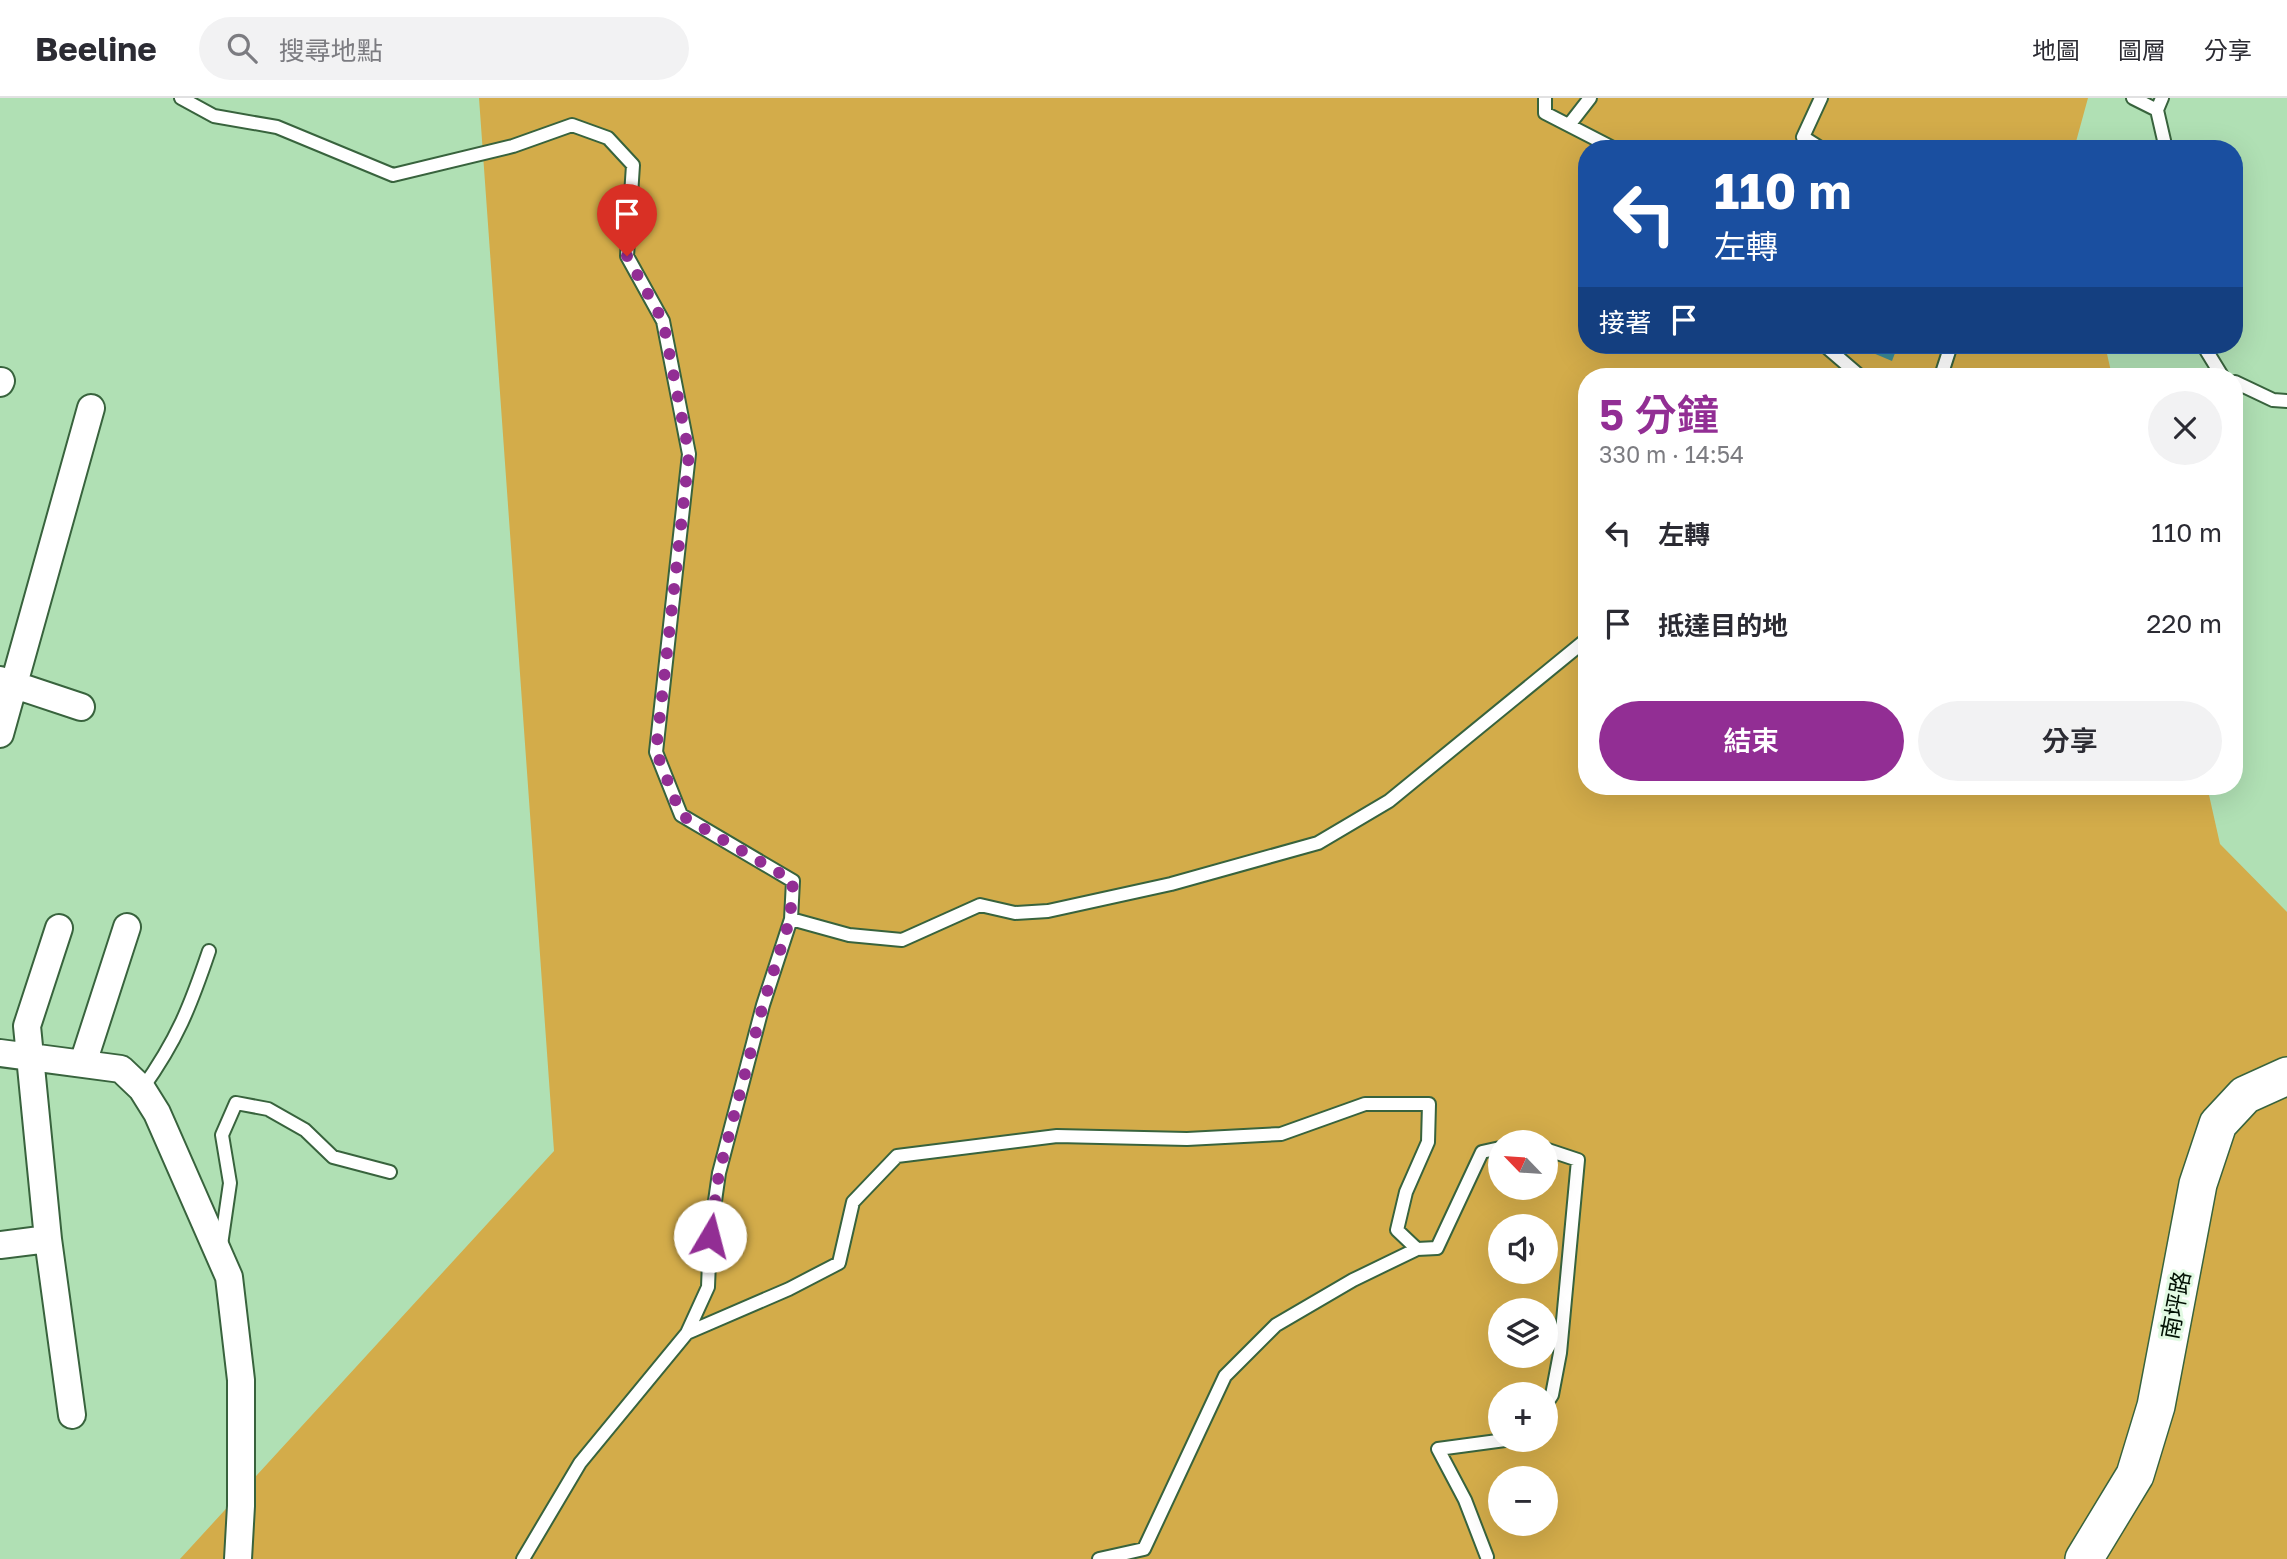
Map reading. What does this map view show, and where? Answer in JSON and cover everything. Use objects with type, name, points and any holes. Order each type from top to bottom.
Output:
[{"type":"street","points":[[0,734],[7,682],[91,408]]},
{"type":"street","points":[[7,682],[81,707]]},
{"type":"street","points":[[59,928],[27,1026],[48,1239],[72,1415]]},
{"type":"street","points":[[83,1063],[127,928]]},
{"type":"street","points":[[0,1053],[121,1069],[142,1089],[157,1113],[229,1277],[241,1380],[242,1506],[238,1559]]},
{"type":"street","name":"南坪路","points":[[2084,1559],[2135,1475],[2156,1406],[2198,1184],[2218,1124],[2245,1095],[2287,1076]]},
{"type":"street","points":[[0,1245],[48,1239]]},
{"type":"lane","points":[[181,98],[214,116],[277,127],[393,175],[513,146],[572,125],[608,138],[633,165],[627,256],[663,321],[689,454],[656,751],[681,815],[793,881],[790,919],[763,1005],[719,1173],[710,1236],[708,1287],[687,1333],[580,1463],[523,1559]]},
{"type":"lane","points":[[1545,98],[1545,113],[1598,140]]},
{"type":"lane","points":[[1569,125],[1590,98]]},
{"type":"lane","points":[[1808,140],[1803,137],[1821,98]]},
{"type":"lane","points":[[2133,98],[2157,102],[2164,140]]},
{"type":"lane","points":[[1834,354],[1851,368]]},
{"type":"lane","points":[[2243,386],[2273,400],[2287,401]]},
{"type":"lane","points":[[790,919],[849,935],[902,940],[980,905],[1015,912],[1048,911],[1171,884],[1318,843],[1389,801],[1578,646]]},
{"type":"lane","points":[[142,1089],[164,1058],[187,1016],[209,951]]},
{"type":"lane","points":[[220,1255],[230,1183],[222,1135],[236,1103],[268,1109],[305,1130],[333,1157],[390,1171]]},
{"type":"lane","points":[[687,1333],[789,1289],[839,1263],[853,1202],[897,1156],[961,1146],[1057,1136],[1187,1139],[1281,1134],[1365,1104],[1429,1104],[1428,1142],[1406,1192],[1397,1230],[1417,1249]]},
{"type":"lane","points":[[1098,1559],[1144,1549],[1225,1376],[1276,1325],[1353,1280],[1417,1249],[1437,1248],[1482,1152],[1488,1151]]},
{"type":"lane","points":[[1554,1382],[1560,1353],[1578,1160],[1558,1153]]},
{"type":"lane","points":[[1488,1442],[1438,1449],[1465,1500],[1488,1558]]},
{"type":"shaded area","points":[[479,98],[2088,98],[2076,140],[1578,140],[1578,354],[2107,354],[2110,368],[1578,368],[1578,795],[2209,795],[2220,844],[2287,912],[2287,1559],[180,1559],[554,1151]]},
{"type":"water","points":[[1875,354],[1895,354],[1892,361]]},
{"type":"route","points":[[627,256],[663,321],[689,454],[656,751],[681,815],[793,881],[790,919],[763,1005],[719,1173],[710,1236]]}]
